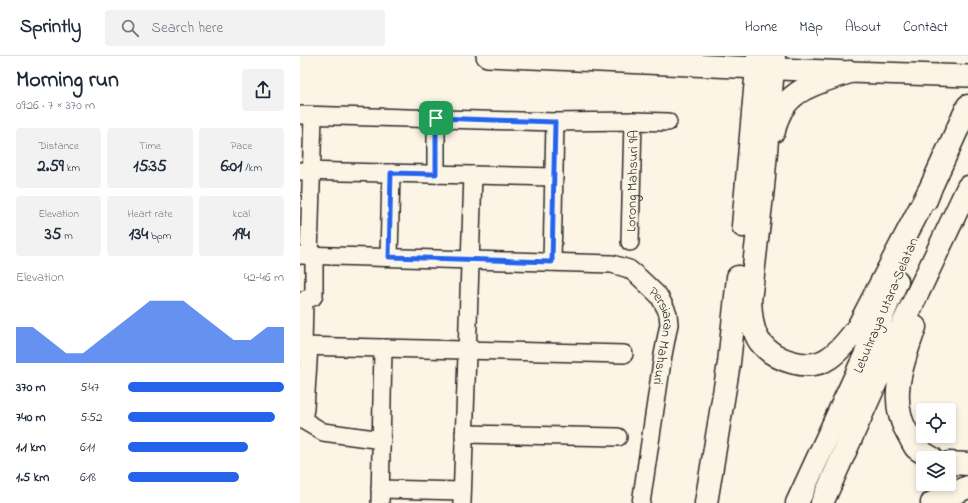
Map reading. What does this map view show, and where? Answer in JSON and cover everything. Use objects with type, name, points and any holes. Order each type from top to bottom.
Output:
[{"type":"highway","points":[[765,62],[762,187],[750,301],[754,330],[760,342],[770,352],[787,361],[800,364],[813,364],[829,359],[845,345],[858,327],[931,186]]},
{"type":"highway","points":[[706,503],[729,363],[747,185],[765,62]]},
{"type":"highway","points":[[762,187],[774,128],[781,109],[792,96],[808,87],[850,72]]},
{"type":"highway","name":"Lebuhraya Utara–Selatan","points":[[798,503],[873,338],[916,233],[931,186],[968,106]]},
{"type":"highway","name":"Lebuhraya Utara–Selatan","points":[[822,503],[886,360],[968,187]]},
{"type":"highway","points":[[922,451],[916,447],[904,428],[898,408],[898,392],[900,374],[943,240]]},
{"type":"highway","points":[[956,463],[968,464]]},
{"type":"highway","points":[[932,503],[968,487]]},
{"type":"main road","points":[[487,56],[765,62],[850,72],[968,76]]},
{"type":"street","points":[[382,440],[323,432],[300,419],[305,408],[304,302],[306,299],[313,297],[314,295],[308,256],[305,171],[306,116],[555,122],[668,122]]},
{"type":"street","points":[[436,118],[436,174]]},
{"type":"street","name":"Lorong Mahsuri 9A","points":[[630,242],[633,121]]},
{"type":"street","points":[[552,262],[555,122]]},
{"type":"street","points":[[305,171],[554,176]]},
{"type":"street","points":[[389,257],[391,173]]},
{"type":"street","points":[[384,348],[380,496],[462,497],[473,175]]},
{"type":"street","name":"Persiaran Mahsuri","points":[[308,256],[612,264],[629,269],[658,296],[666,309],[669,324],[662,355],[641,503]]},
{"type":"street","points":[[304,346],[624,354]]},
{"type":"street","points":[[464,434],[618,437]]},
{"type":"route","points":[[436,118],[555,122],[552,262],[389,257],[391,173],[436,174],[436,118]]}]
